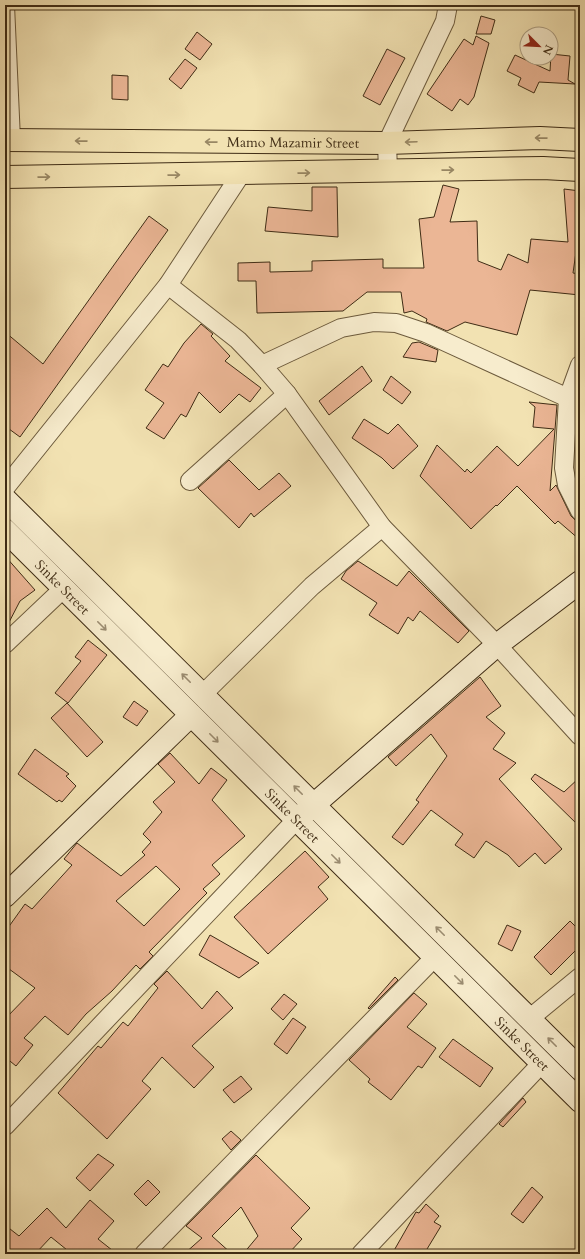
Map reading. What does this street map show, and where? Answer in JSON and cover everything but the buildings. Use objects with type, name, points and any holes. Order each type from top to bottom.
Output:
[{"type":"main road","name":"Mamo Mazamir Street","points":[[8,140],[387,143],[540,138],[580,140]]},
{"type":"main road","name":"Mamo Mazamir Street","points":[[5,177],[543,168],[580,170]]},
{"type":"street","points":[[5,5],[8,140]]},
{"type":"street","points":[[388,171],[387,143],[445,21],[448,5]]},
{"type":"street","points":[[5,488],[168,285],[241,174]]},
{"type":"street","points":[[168,285],[238,340],[262,365],[287,394],[382,527],[497,645],[580,736]]},
{"type":"street","points":[[262,365],[341,328],[374,322],[396,323],[426,333],[568,398]]},
{"type":"street","points":[[580,365],[568,398],[564,468],[567,485],[580,511]]},
{"type":"street","points":[[190,481],[287,394]]},
{"type":"street","name":"Sinke Street","points":[[5,499],[580,1069]]},
{"type":"street","points":[[202,695],[312,586],[382,527]]},
{"type":"street","name":"Sinke Street","points":[[5,530],[580,1101]]},
{"type":"street","points":[[5,1126],[296,819],[497,645],[580,582]]},
{"type":"street","points":[[5,644],[64,588]]},
{"type":"street","points":[[5,896],[191,715]]},
{"type":"street","points":[[144,1254],[435,957]]},
{"type":"street","points":[[529,1019],[580,977]]},
{"type":"street","points":[[361,1254],[542,1063]]}]
